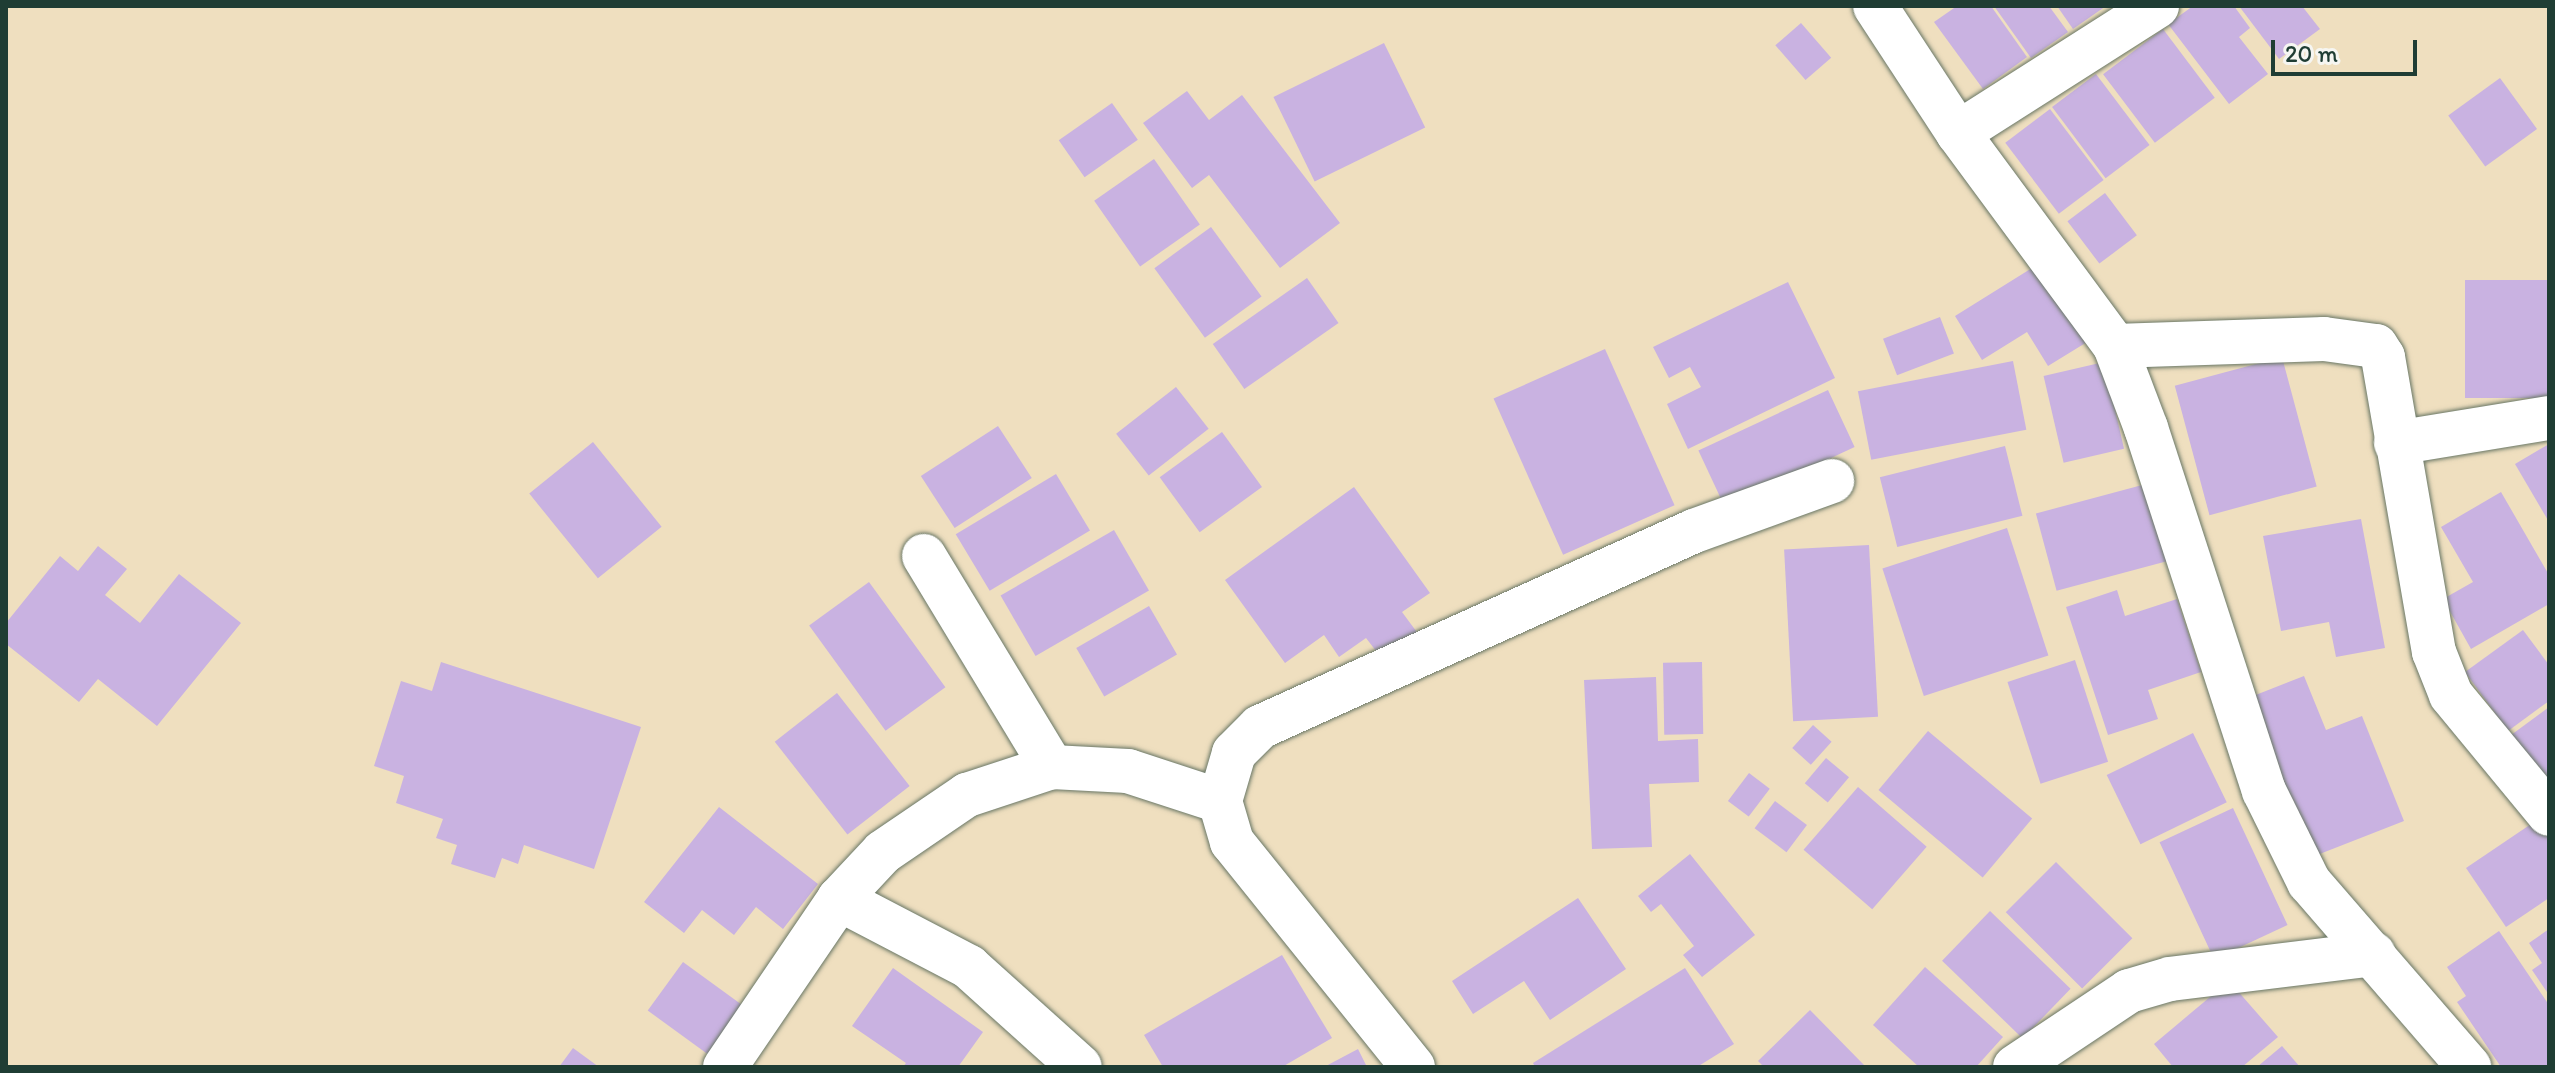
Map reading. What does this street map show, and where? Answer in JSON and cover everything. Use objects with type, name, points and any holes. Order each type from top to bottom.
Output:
[{"type":"street","points":[[1875,6],[1958,133],[2115,346],[2146,428],[2264,791],[2309,882],[2469,1067]]},
{"type":"street","points":[[1958,133],[2157,6]]},
{"type":"street","points":[[2115,346],[2324,339],[2366,342],[2376,346],[2383,357],[2434,652],[2451,695],[2549,814]]},
{"type":"street","points":[[2396,443],[2549,418]]},
{"type":"street","points":[[1413,1067],[1232,842],[1220,801],[1234,753],[1260,727],[1694,531],[1832,481]]},
{"type":"street","points":[[924,556],[1052,767]]},
{"type":"street","points":[[725,1067],[839,899],[883,852],[967,795],[1052,767],[1128,771],[1220,801]]},
{"type":"street","points":[[839,899],[969,967],[1080,1067]]},
{"type":"street","points":[[2015,1067],[2129,991],[2170,979],[2373,954]]},
{"type":"building","points":[[1957,6],[1991,6],[2027,57],[1983,89],[1934,22]]},
{"type":"building","points":[[1994,6],[2049,6],[2068,32],[2031,58]]},
{"type":"building","points":[[2057,6],[2106,6],[2073,29]]},
{"type":"building","points":[[2193,6],[2234,6],[2250,28],[2239,37],[2268,74],[2229,104],[2168,24]]},
{"type":"building","points":[[2239,6],[2302,6],[2320,29],[2279,59]]},
{"type":"building","points":[[1801,23],[1831,58],[1806,80],[1775,45]]},
{"type":"building","points":[[2163,29],[2215,98],[2155,143],[2103,74]]},
{"type":"building","points":[[1384,43],[1425,127],[1315,181],[1273,97]]},
{"type":"building","points":[[2096,74],[2150,145],[2106,178],[2052,107]]},
{"type":"building","points":[[2500,78],[2537,129],[2485,167],[2448,116]]},
{"type":"building","points":[[1187,91],[1209,120],[1242,95],[1340,223],[1280,268],[1209,175],[1192,188],[1143,123]]},
{"type":"building","points":[[1112,103],[1138,140],[1085,177],[1059,140]]},
{"type":"building","points":[[2050,109],[2104,180],[2059,214],[2005,143]]},
{"type":"building","points":[[1154,159],[1200,225],[1140,266],[1094,201]]},
{"type":"building","points":[[2105,193],[2137,235],[2099,264],[2067,221]]},
{"type":"building","points":[[1211,227],[1262,297],[1205,338],[1154,268]]},
{"type":"building","points":[[2043,261],[2092,339],[2048,366],[2027,332],[1982,360],[1955,316]]},
{"type":"building","points":[[1307,278],[1339,323],[1244,389],[1213,344]]},
{"type":"building","points":[[2465,280],[2549,280],[2549,398],[2465,398]]},
{"type":"building","points":[[1788,282],[1835,378],[1688,449],[1667,404],[1701,387],[1690,367],[1669,378],[1653,347]]},
{"type":"building","points":[[1940,317],[1954,353],[1897,375],[1883,339]]},
{"type":"building","points":[[1605,349],[1675,505],[1563,555],[1494,399]]},
{"type":"building","points":[[2282,357],[2317,486],[2209,515],[2175,386]]},
{"type":"building","points":[[2013,361],[2026,430],[1871,460],[1858,391]]},
{"type":"building","points":[[2104,362],[2124,449],[2064,463],[2044,376]]},
{"type":"building","points":[[1176,387],[1209,429],[1149,476],[1116,434]]},
{"type":"building","points":[[1828,390],[1855,447],[1725,508],[1698,450]]},
{"type":"building","points":[[998,426],[1032,478],[955,528],[921,476]]},
{"type":"building","points":[[1222,432],[1262,487],[1200,532],[1160,477]]},
{"type":"building","points":[[593,442],[662,527],[598,578],[529,494]]},
{"type":"building","points":[[2549,444],[2549,522],[2515,464]]},
{"type":"building","points":[[2005,446],[2022,516],[1897,547],[1880,477]]},
{"type":"building","points":[[1056,474],[1090,531],[990,591],[956,534]]},
{"type":"building","points":[[2146,484],[2167,561],[2057,591],[2036,514]]},
{"type":"building","points":[[1354,487],[1430,593],[1402,612],[1419,635],[1383,660],[1366,638],[1339,657],[1324,635],[1285,663],[1225,580]]},
{"type":"building","points":[[2501,492],[2549,575],[2549,604],[2471,649],[2443,599],[2473,582],[2441,527]]},
{"type":"building","points":[[2361,519],[2385,648],[2336,657],[2329,622],[2281,631],[2263,536]]},
{"type":"building","points":[[2007,528],[2048,655],[1924,696],[1882,568]]},
{"type":"building","points":[[1114,530],[1149,591],[1036,656],[1001,596]]},
{"type":"building","points":[[1869,545],[1878,717],[1793,721],[1784,549]]},
{"type":"building","points":[[98,546],[127,569],[105,595],[140,623],[179,574],[241,623],[157,726],[98,679],[79,702],[6,644],[6,623],[60,556],[78,571]]},
{"type":"building","points":[[869,582],[945,687],[886,731],[809,625]]},
{"type":"building","points":[[2117,590],[2125,616],[2177,599],[2201,672],[2148,690],[2158,719],[2108,735],[2066,607]]},
{"type":"building","points":[[1149,606],[1177,654],[1104,696],[1076,648]]},
{"type":"building","points":[[2523,630],[2549,665],[2549,701],[2508,731],[2465,672]]},
{"type":"building","points":[[2075,660],[2108,762],[2041,784],[2007,682]]},
{"type":"building","points":[[441,662],[641,727],[594,869],[524,845],[518,864],[502,858],[495,878],[451,864],[457,845],[436,838],[443,819],[396,803],[404,776],[374,766],[401,681],[432,691]]},
{"type":"building","points":[[1702,662],[1703,734],[1664,735],[1663,663]]},
{"type":"building","points":[[2304,676],[2326,730],[2362,716],[2404,821],[2312,857],[2248,698]]},
{"type":"building","points":[[1656,677],[1658,741],[1698,739],[1699,782],[1649,784],[1652,847],[1592,849],[1584,680]]},
{"type":"building","points":[[837,693],[910,786],[847,835],[775,742]]},
{"type":"building","points":[[2549,707],[2549,779],[2542,784],[2507,738]]},
{"type":"building","points":[[1813,725],[1832,742],[1811,765],[1792,748]]},
{"type":"building","points":[[1928,731],[2032,818],[1983,877],[1879,790]]},
{"type":"building","points":[[2193,733],[2227,802],[2140,844],[2107,775]]},
{"type":"building","points":[[1826,758],[1849,777],[1828,803],[1805,783]]},
{"type":"building","points":[[1749,773],[1770,789],[1749,817],[1728,801]]},
{"type":"building","points":[[1858,787],[1927,847],[1872,909],[1804,850]]},
{"type":"building","points":[[1775,801],[1807,825],[1786,852],[1755,828]]},
{"type":"building","points":[[719,807],[818,884],[783,929],[756,907],[734,935],[702,910],[684,933],[644,902]]},
{"type":"building","points":[[2233,808],[2288,925],[2214,959],[2160,842]]},
{"type":"building","points":[[2540,818],[2549,831],[2549,898],[2506,927],[2466,868]]},
{"type":"building","points":[[1690,854],[1755,935],[1702,977],[1683,955],[1694,946],[1661,904],[1651,912],[1638,896]]},
{"type":"building","points":[[2056,862],[2132,938],[2082,989],[2006,912]]},
{"type":"building","points":[[1578,898],[1626,969],[1550,1020],[1524,981],[1473,1014],[1452,981]]},
{"type":"building","points":[[1990,911],[2071,989],[2023,1038],[1942,961]]},
{"type":"building","points":[[2549,929],[2549,995],[2532,970],[2542,963],[2529,943]]},
{"type":"building","points":[[2499,931],[2549,1005],[2549,1067],[2501,1067],[2457,1002],[2466,996],[2447,967]]},
{"type":"building","points":[[1282,955],[1332,1038],[1282,1067],[1163,1067],[1144,1035]]},
{"type":"building","points":[[683,962],[749,1010],[714,1059],[648,1011]]},
{"type":"building","points":[[1925,967],[2003,1037],[1976,1067],[1919,1067],[1873,1025]]},
{"type":"building","points":[[893,968],[983,1032],[958,1067],[903,1067],[906,1063],[852,1026]]},
{"type":"building","points":[[1685,968],[1734,1044],[1697,1067],[1535,1067],[1533,1063]]},
{"type":"building","points":[[2229,981],[2278,1037],[2242,1067],[2173,1067],[2154,1044]]},
{"type":"building","points":[[1810,1010],[1866,1067],[1764,1067],[1758,1061]]},
{"type":"building","points":[[2282,1046],[2300,1067],[2257,1067]]},
{"type":"building","points":[[573,1048],[599,1067],[559,1067]]},
{"type":"building","points":[[1358,1049],[1367,1067],[1324,1067]]}]
